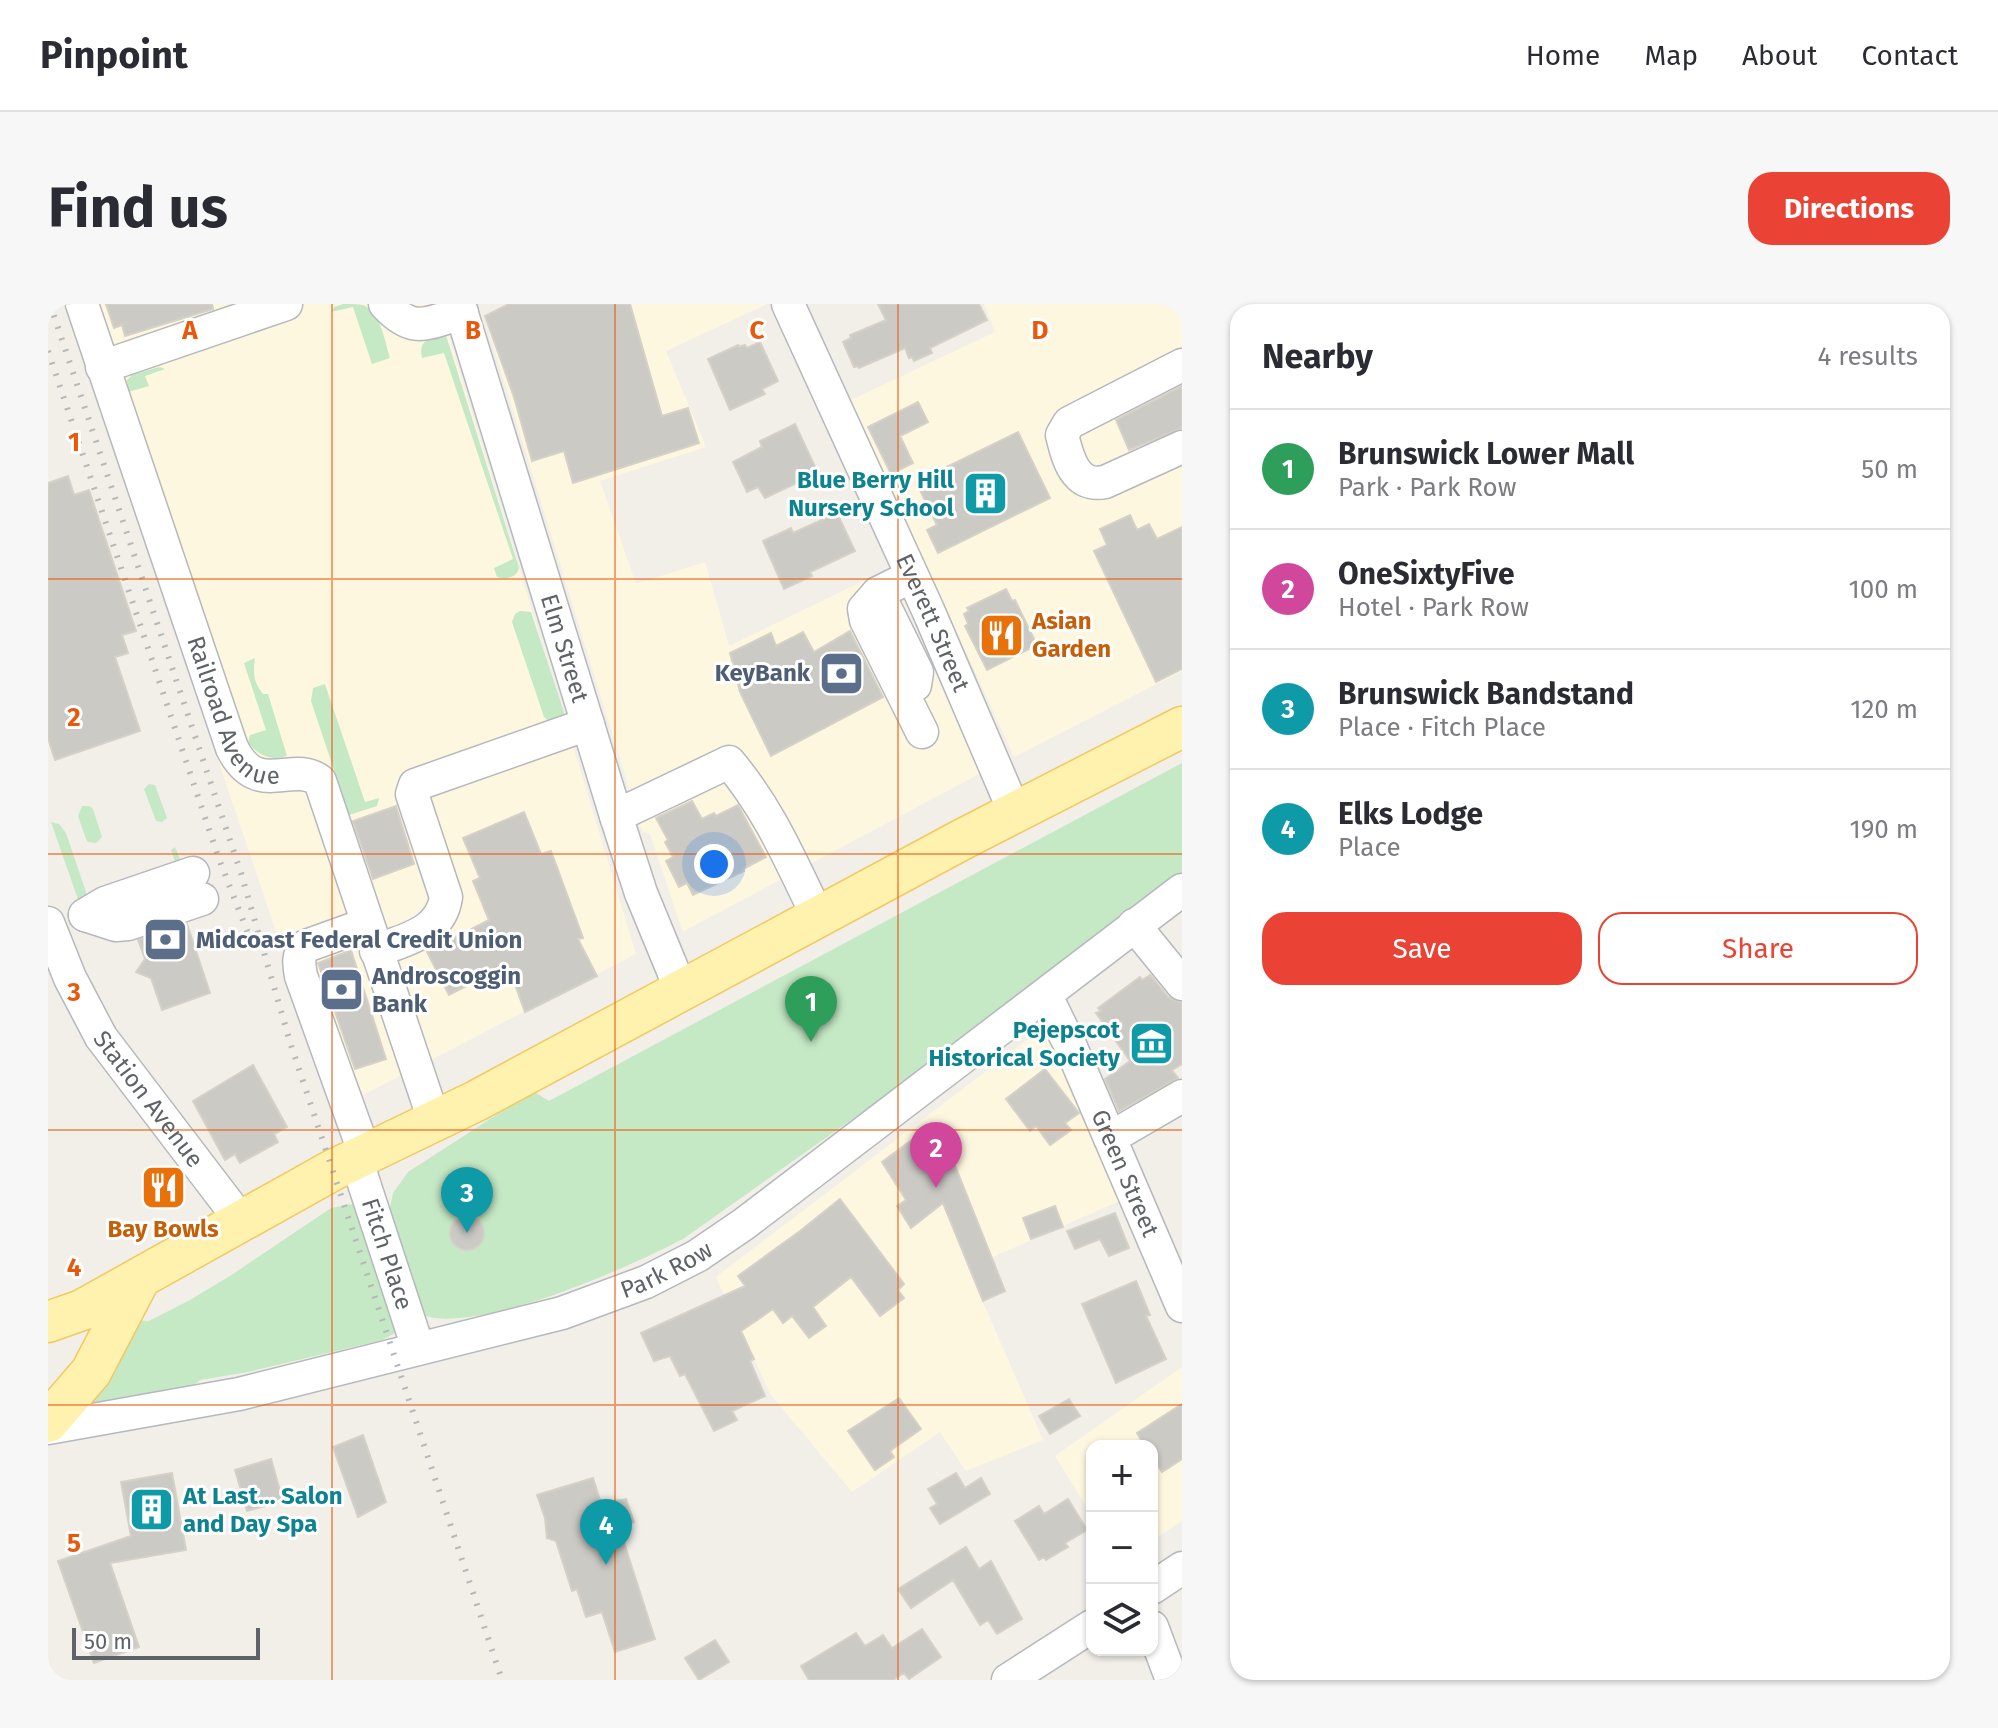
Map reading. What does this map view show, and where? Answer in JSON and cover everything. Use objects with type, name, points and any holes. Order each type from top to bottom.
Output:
[{"type":"main road","points":[[48,1322],[82,1310],[360,1156],[476,1101],[1182,726]]},
{"type":"main road","points":[[48,1422],[91,1372],[139,1280]]},
{"type":"street","name":"Railroad Avenue","points":[[82,304],[232,748],[245,766],[262,776],[305,775],[320,781],[434,1120]]},
{"type":"street","points":[[102,367],[286,304]]},
{"type":"street","points":[[385,304],[402,321],[410,324],[462,307]]},
{"type":"street","name":"Everett Street","points":[[788,304],[912,576],[1015,813]]},
{"type":"street","name":"Elm Street","points":[[462,307],[641,893],[692,984]]},
{"type":"street","points":[[1182,365],[1069,423],[1062,435],[1073,467],[1082,479],[1093,484],[1182,464]]},
{"type":"street","points":[[1105,482],[1182,447]]},
{"type":"street","points":[[912,576],[878,593],[864,609],[866,620],[922,732]]},
{"type":"street","name":"Fitch Place","points":[[418,1348],[301,976],[300,952],[306,946],[431,927],[444,910],[446,897],[412,794],[415,785],[588,724]]},
{"type":"street","points":[[612,805],[719,747]]},
{"type":"street","points":[[612,805],[729,762],[762,806],[818,917]]},
{"type":"street","points":[[93,918],[116,925],[128,924],[198,887]]},
{"type":"street","name":"Park Row","points":[[48,1428],[239,1394],[562,1313],[619,1294],[697,1256],[744,1224],[1182,890]]},
{"type":"street","name":"Station Avenue","points":[[48,923],[70,978],[101,1037],[242,1222]]},
{"type":"street","points":[[1134,925],[1182,984]]},
{"type":"street","name":"Green Street","points":[[1046,996],[1182,1306]]},
{"type":"street","points":[[1110,1138],[1182,1096]]},
{"type":"street","points":[[1158,1584],[1182,1568]]},
{"type":"street","points":[[1008,1680],[1086,1630]]},
{"type":"street","points":[[1158,1643],[1172,1680]]},
{"type":"shaded area","points":[[64,304],[439,304],[636,954],[336,1109]]},
{"type":"shaded area","points":[[507,304],[767,304],[666,351],[706,447],[600,481],[636,584],[705,562],[729,646],[888,569],[981,773],[682,930],[650,834],[642,831],[485,319],[487,314]]},
{"type":"shaded area","points":[[984,304],[1182,304],[1182,671],[1014,757],[851,400],[995,332]]},
{"type":"shaded area","points":[[1044,1027],[1124,1199],[968,1268],[1043,1440],[966,1471],[940,1432],[852,1492],[771,1395],[716,1277]]},
{"type":"shaded area","points":[[1182,1367],[1182,1521],[1158,1537],[1158,1440],[1086,1440],[1086,1506],[1055,1456]]},
{"type":"green space","points":[[343,304],[369,308],[381,328],[390,358],[372,364],[353,307],[331,312],[334,307]]},
{"type":"green space","points":[[445,332],[519,568],[510,577],[497,577],[494,568],[513,559],[444,353],[422,358],[424,343]]},
{"type":"green space","points":[[159,367],[165,369],[145,376],[149,386],[128,392],[127,380],[132,375]]},
{"type":"green space","points":[[520,611],[531,612],[564,712],[563,717],[551,723],[544,717],[512,622]]},
{"type":"green space","points":[[255,658],[256,681],[263,694],[268,694],[287,756],[265,756],[248,742],[250,735],[266,730],[244,663]]},
{"type":"green space","points":[[325,684],[365,802],[379,798],[377,806],[349,815],[311,701],[313,688]]},
{"type":"green space","points":[[1182,763],[1182,875],[1032,992],[683,1239],[592,1281],[515,1307],[479,1316],[447,1319],[422,1315],[389,1213],[393,1193],[408,1172],[533,1091],[549,1101]]},
{"type":"green space","points":[[149,784],[155,785],[167,818],[162,822],[156,821],[144,789]]},
{"type":"green space","points":[[82,806],[93,809],[102,837],[96,843],[86,839],[78,816]]},
{"type":"green space","points":[[51,822],[59,824],[66,833],[88,898],[177,868],[171,850],[175,847],[185,871],[80,905]]},
{"type":"green space","points":[[352,1204],[364,1207],[399,1331],[382,1340],[248,1372],[200,1380],[179,1399],[80,1411],[134,1320],[149,1321],[190,1300],[331,1208]]},
{"type":"building","points":[[106,304],[212,304],[213,309],[125,336],[122,325],[114,328]]},
{"type":"building","points":[[509,304],[630,304],[662,416],[688,408],[699,443],[573,483],[564,451],[532,461],[514,397],[485,316]]},
{"type":"building","points":[[878,304],[979,304],[987,320],[930,348],[932,353],[914,361],[912,357],[909,358],[905,348],[859,368],[854,367],[843,342],[851,338],[850,335],[886,320]]},
{"type":"building","points":[[760,342],[778,381],[762,389],[765,394],[730,410],[708,359],[738,345],[747,348]]},
{"type":"building","points":[[1182,386],[1182,428],[1129,450],[1116,420]]},
{"type":"building","points":[[918,402],[928,422],[900,436],[913,463],[891,474],[868,427]]},
{"type":"building","points":[[795,424],[818,473],[765,498],[758,487],[747,492],[733,462],[762,447],[760,441]]},
{"type":"building","name":"Blue Berry Hill Nursery School","points":[[1018,432],[1050,498],[938,553],[927,530],[937,525],[916,482]]},
{"type":"building","points":[[68,476],[74,495],[89,490],[136,631],[122,635],[128,653],[115,657],[140,731],[55,760],[48,738],[48,483]]},
{"type":"building","points":[[837,513],[855,551],[810,572],[812,576],[784,589],[763,541],[791,528],[793,533]]},
{"type":"building","points":[[1130,515],[1137,530],[1149,524],[1157,539],[1182,527],[1182,669],[1156,682],[1094,551],[1107,545],[1100,529]]},
{"type":"building","name":"Asian Garden","points":[[1006,589],[1012,601],[1015,600],[1037,645],[987,670],[965,626],[968,624],[964,614],[969,611],[967,608]]},
{"type":"building","points":[[850,631],[883,697],[771,756],[740,692],[730,653],[771,633],[776,646],[803,632],[814,652]]},
{"type":"building","points":[[692,801],[702,819],[738,805],[766,857],[693,895],[687,883],[679,887],[666,861],[673,857],[656,818]]},
{"type":"building","points":[[396,806],[414,864],[373,879],[353,821]]},
{"type":"building","points":[[524,812],[541,854],[551,851],[583,938],[578,939],[597,976],[525,1012],[508,965],[449,995],[427,952],[489,920],[473,881],[480,878],[463,838]]},
{"type":"building","name":"Midcoast Federal Credit Union","points":[[187,924],[210,993],[162,1010],[151,978],[136,972],[145,959],[138,940]]},
{"type":"building","name":"Androscoggin Bank","points":[[351,950],[386,1059],[355,1069],[318,963]]},
{"type":"building","points":[[1150,975],[1168,997],[1182,1003],[1182,1064],[1172,1070],[1178,1078],[1119,1111],[1105,1079],[1130,1061],[1096,1013],[1101,1011],[1098,1008],[1140,977],[1142,980]]},
{"type":"building","points":[[253,1065],[287,1127],[274,1134],[278,1142],[240,1163],[235,1154],[225,1160],[193,1101]]},
{"type":"building","points":[[1045,1069],[1079,1113],[1065,1123],[1071,1130],[1050,1145],[1036,1126],[1030,1131],[1006,1099]]},
{"type":"building","points":[[928,1128],[952,1158],[1005,1291],[983,1301],[943,1203],[911,1228],[897,1206],[906,1200],[882,1162]]},
{"type":"building","name":"Bay Bowls","points":[[164,1170],[178,1195],[161,1205],[147,1179]]},
{"type":"building","points":[[840,1199],[904,1284],[898,1290],[904,1298],[880,1316],[851,1277],[813,1307],[826,1326],[809,1338],[792,1316],[783,1323],[773,1309],[741,1331],[754,1359],[750,1361],[765,1396],[732,1411],[737,1420],[714,1431],[685,1374],[680,1376],[670,1356],[654,1361],[641,1333],[745,1286],[738,1276]]},
{"type":"building","points":[[1055,1206],[1063,1227],[1031,1239],[1023,1218]]},
{"type":"building","points":[[1115,1213],[1129,1248],[1109,1256],[1100,1239],[1075,1249],[1067,1231]]},
{"type":"building","points":[[467,1216],[479,1221],[484,1233],[479,1245],[467,1250],[455,1245],[450,1233],[455,1221]]},
{"type":"building","points":[[1136,1281],[1150,1315],[1146,1316],[1166,1359],[1116,1383],[1082,1304]]},
{"type":"building","points":[[899,1398],[921,1429],[890,1451],[894,1457],[875,1470],[848,1431]]},
{"type":"building","points":[[1069,1399],[1080,1416],[1050,1434],[1039,1416]]},
{"type":"building","points":[[1182,1404],[1182,1459],[1162,1472],[1158,1466],[1158,1440],[1141,1440],[1137,1433]]},
{"type":"building","points":[[363,1435],[386,1502],[358,1517],[333,1447]]},
{"type":"building","points":[[271,1459],[283,1501],[247,1511],[235,1470]]},
{"type":"building","points":[[172,1473],[186,1550],[110,1563],[139,1647],[94,1663],[58,1561],[131,1536],[121,1482]]},
{"type":"building","points":[[956,1473],[965,1488],[981,1478],[990,1494],[940,1524],[930,1508],[937,1504],[928,1489]]},
{"type":"building","points":[[593,1478],[601,1503],[626,1499],[634,1522],[619,1527],[655,1639],[615,1652],[602,1612],[586,1617],[577,1589],[572,1591],[556,1541],[547,1538],[545,1518],[537,1495]]},
{"type":"building","points":[[1068,1499],[1086,1531],[1065,1543],[1068,1547],[1046,1560],[1044,1557],[1039,1560],[1015,1521],[1039,1506],[1044,1514]]},
{"type":"building","points":[[966,1547],[979,1569],[991,1561],[1022,1619],[997,1634],[988,1620],[980,1625],[953,1580],[911,1608],[898,1589]]},
{"type":"building","points":[[922,1629],[941,1657],[909,1679],[904,1673],[893,1680],[809,1680],[801,1666],[856,1633],[865,1646],[883,1635],[892,1648]]},
{"type":"building","points":[[715,1640],[729,1662],[699,1680],[685,1658]]},
{"type":"railway","points":[[50,304],[241,873],[290,1042],[502,1680]]},
{"type":"railway","points":[[48,351],[219,859],[251,941]]},
{"type":"place","name":"Blue Berry Hill Nursery School","points":[[985,494]]},
{"type":"place","name":"Asian Garden","points":[[1001,635]]},
{"type":"place","name":"KeyBank","points":[[841,673]]},
{"type":"place","name":"Midcoast Federal Credit Union","points":[[165,940]]},
{"type":"place","name":"Androscoggin Bank","points":[[341,990]]},
{"type":"place","name":"Brunswick Lower Mall","points":[[811,1042]]},
{"type":"place","name":"Pejepscot Historical Society","points":[[1151,1044]]},
{"type":"place","name":"Bay Bowls","points":[[163,1187]]},
{"type":"place","name":"OneSixtyFive","points":[[936,1188]]},
{"type":"place","name":"Brunswick Bandstand","points":[[467,1233]]},
{"type":"place","name":"At Last... Salon and Day Spa","points":[[152,1510]]},
{"type":"place","name":"Elks Lodge","points":[[606,1565]]}]
